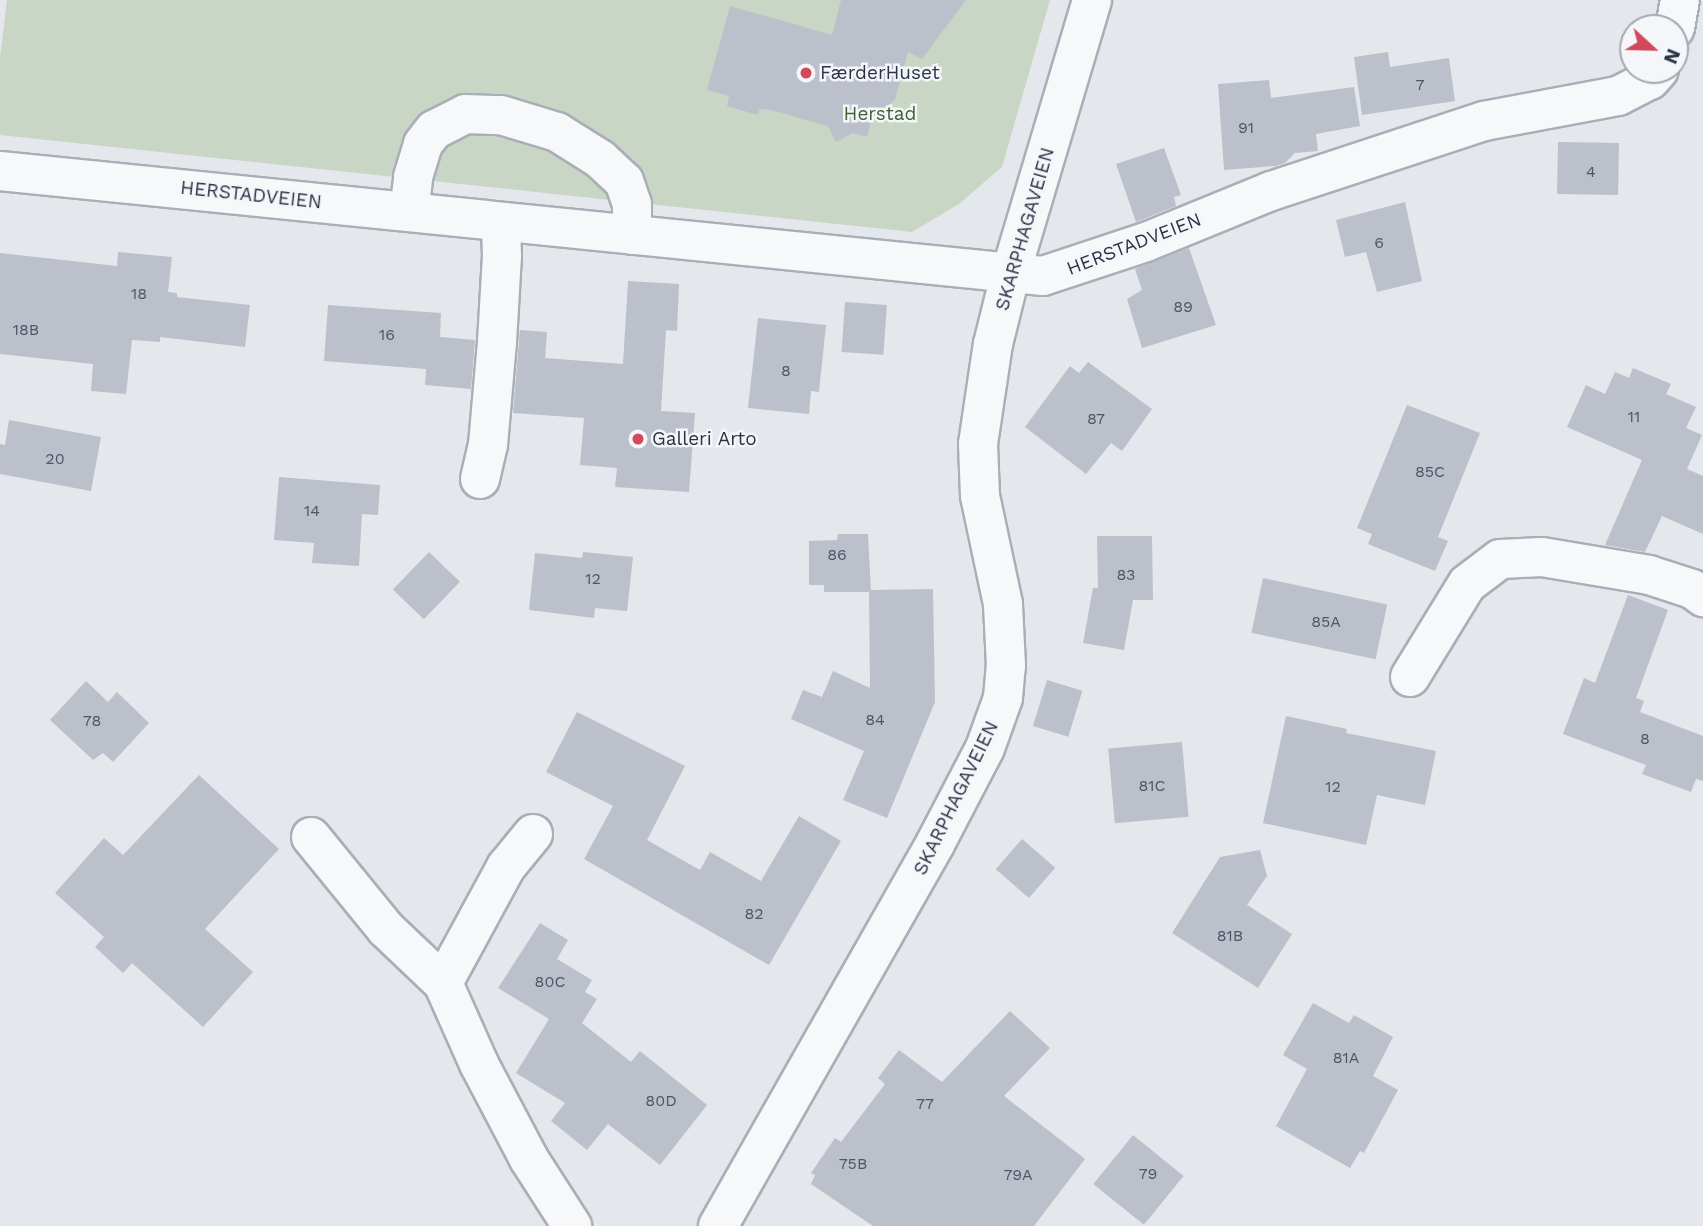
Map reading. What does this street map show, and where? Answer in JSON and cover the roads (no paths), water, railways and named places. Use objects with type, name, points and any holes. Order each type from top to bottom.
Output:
[{"type":"street","name":"SKARPHAGAVEIEN","points":[[718,1226],[935,844],[985,748],[1003,698],[1006,666],[1003,604],[980,496],[978,444],[993,344],[1011,272],[1092,0]]},
{"type":"street","name":"HERSTADVEIEN","points":[[0,171],[632,235],[1054,274],[1146,242],[1271,191],[1483,121],[1618,96],[1642,84]]},
{"type":"street","points":[[409,212],[413,177],[423,144],[434,130],[464,114],[501,115],[557,132],[600,159],[624,181],[632,205],[632,235]]},
{"type":"street","points":[[481,478],[488,445],[497,342],[502,256],[501,222]]},
{"type":"street","points":[[1410,677],[1467,584],[1500,559],[1542,558],[1649,575],[1692,589],[1703,597]]},
{"type":"street","points":[[443,983],[506,867],[533,834]]},
{"type":"street","points":[[312,837],[386,929],[443,983],[455,1016],[504,1112],[572,1226]]},
{"type":"place","name":"FærderHuset","points":[[806,73]]},
{"type":"place","name":"Galleri Arto","points":[[638,439]]},
{"type":"park label","name":"Herstad","points":[[880,114]]}]
